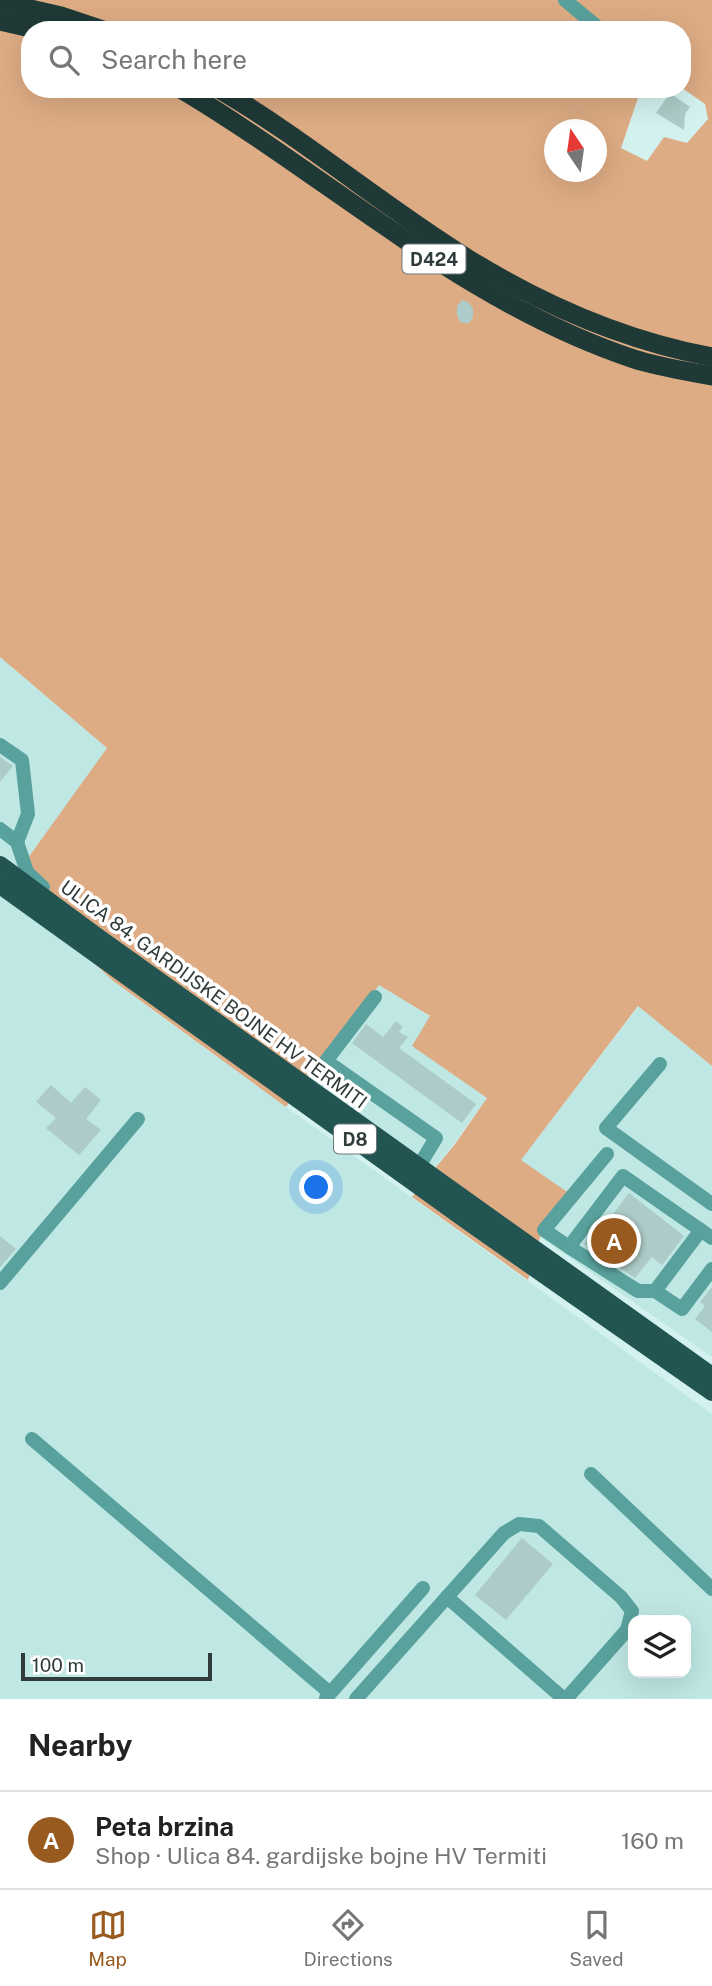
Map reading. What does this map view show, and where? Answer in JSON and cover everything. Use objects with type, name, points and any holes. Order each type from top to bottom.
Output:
[{"type":"highway","points":[[0,2],[76,21]]},
{"type":"highway","points":[[0,21],[21,26]]},
{"type":"highway","name":"D424","points":[[196,98],[400,237],[517,309],[580,338],[635,359],[712,376]]},
{"type":"highway","name":"D424","points":[[232,98],[471,261],[581,318],[643,341],[712,357]]},
{"type":"main road","name":"ULICA 84. GARDIJSKE BOJNE HV TERMITI","points":[[0,864],[712,1376]]},
{"type":"main road","name":"ULICA 84. GARDIJSKE BOJNE HV TERMITI","points":[[0,885],[712,1392]]},
{"type":"street","points":[[565,0],[590,21]]},
{"type":"street","points":[[0,745],[22,761],[28,814],[17,842]]},
{"type":"street","points":[[0,829],[17,842],[32,879],[98,931],[119,952]]},
{"type":"street","points":[[374,997],[326,1061],[436,1138],[419,1166]]},
{"type":"street","points":[[660,1064],[606,1128],[712,1204]]},
{"type":"street","points":[[0,1282],[138,1119]]},
{"type":"street","points":[[607,1154],[544,1230],[638,1291],[656,1291],[682,1309],[712,1269]]},
{"type":"street","points":[[569,1247],[623,1176],[706,1234],[656,1291]]},
{"type":"street","points":[[33,1439],[328,1696],[423,1588]]},
{"type":"street","points":[[591,1474],[712,1589]]},
{"type":"street","points":[[356,1699],[504,1533],[519,1524],[539,1526],[621,1597],[632,1611],[627,1630],[565,1699],[447,1597]]},
{"type":"shaded area","points":[[0,0],[712,0],[712,1066],[638,1006],[521,1160],[570,1194],[540,1237],[528,1280],[412,1197],[455,1144],[487,1098],[412,1046],[430,1016],[379,985],[286,1107],[112,980],[10,883],[107,748],[0,657]]},
{"type":"shaded area","points":[[0,657],[107,748],[10,884],[112,980],[712,1414],[712,1699],[0,1699],[0,877],[2,878]]},
{"type":"shaded area","points":[[379,984],[430,1017],[412,1046],[487,1098],[435,1169],[307,1079]]},
{"type":"shaded area","points":[[639,1006],[712,1066],[712,1357],[540,1237],[569,1194],[520,1161]]},
{"type":"building","points":[[666,98],[677,98],[690,107],[685,114],[684,130],[656,113]]},
{"type":"building","points":[[462,300],[473,308],[473,317],[469,323],[461,323],[457,315],[457,306]]},
{"type":"building","points":[[0,757],[13,766],[0,782]]},
{"type":"building","points":[[396,1021],[403,1027],[399,1032],[408,1037],[399,1048],[476,1104],[462,1123],[352,1043],[366,1024],[383,1037]]},
{"type":"building","points":[[51,1085],[71,1103],[85,1087],[101,1100],[86,1119],[101,1130],[79,1155],[46,1128],[56,1118],[36,1102]]},
{"type":"building","points":[[629,1193],[684,1236],[662,1265],[652,1257],[635,1278],[584,1244],[605,1215],[610,1218]]},
{"type":"building","points":[[0,1236],[16,1249],[0,1267]]},
{"type":"building","points":[[712,1287],[712,1332],[695,1319],[705,1306],[700,1302]]},
{"type":"building","points":[[522,1538],[553,1564],[506,1620],[475,1595]]},
{"type":"place","name":"Peta brzina","points":[[614,1241]]}]
